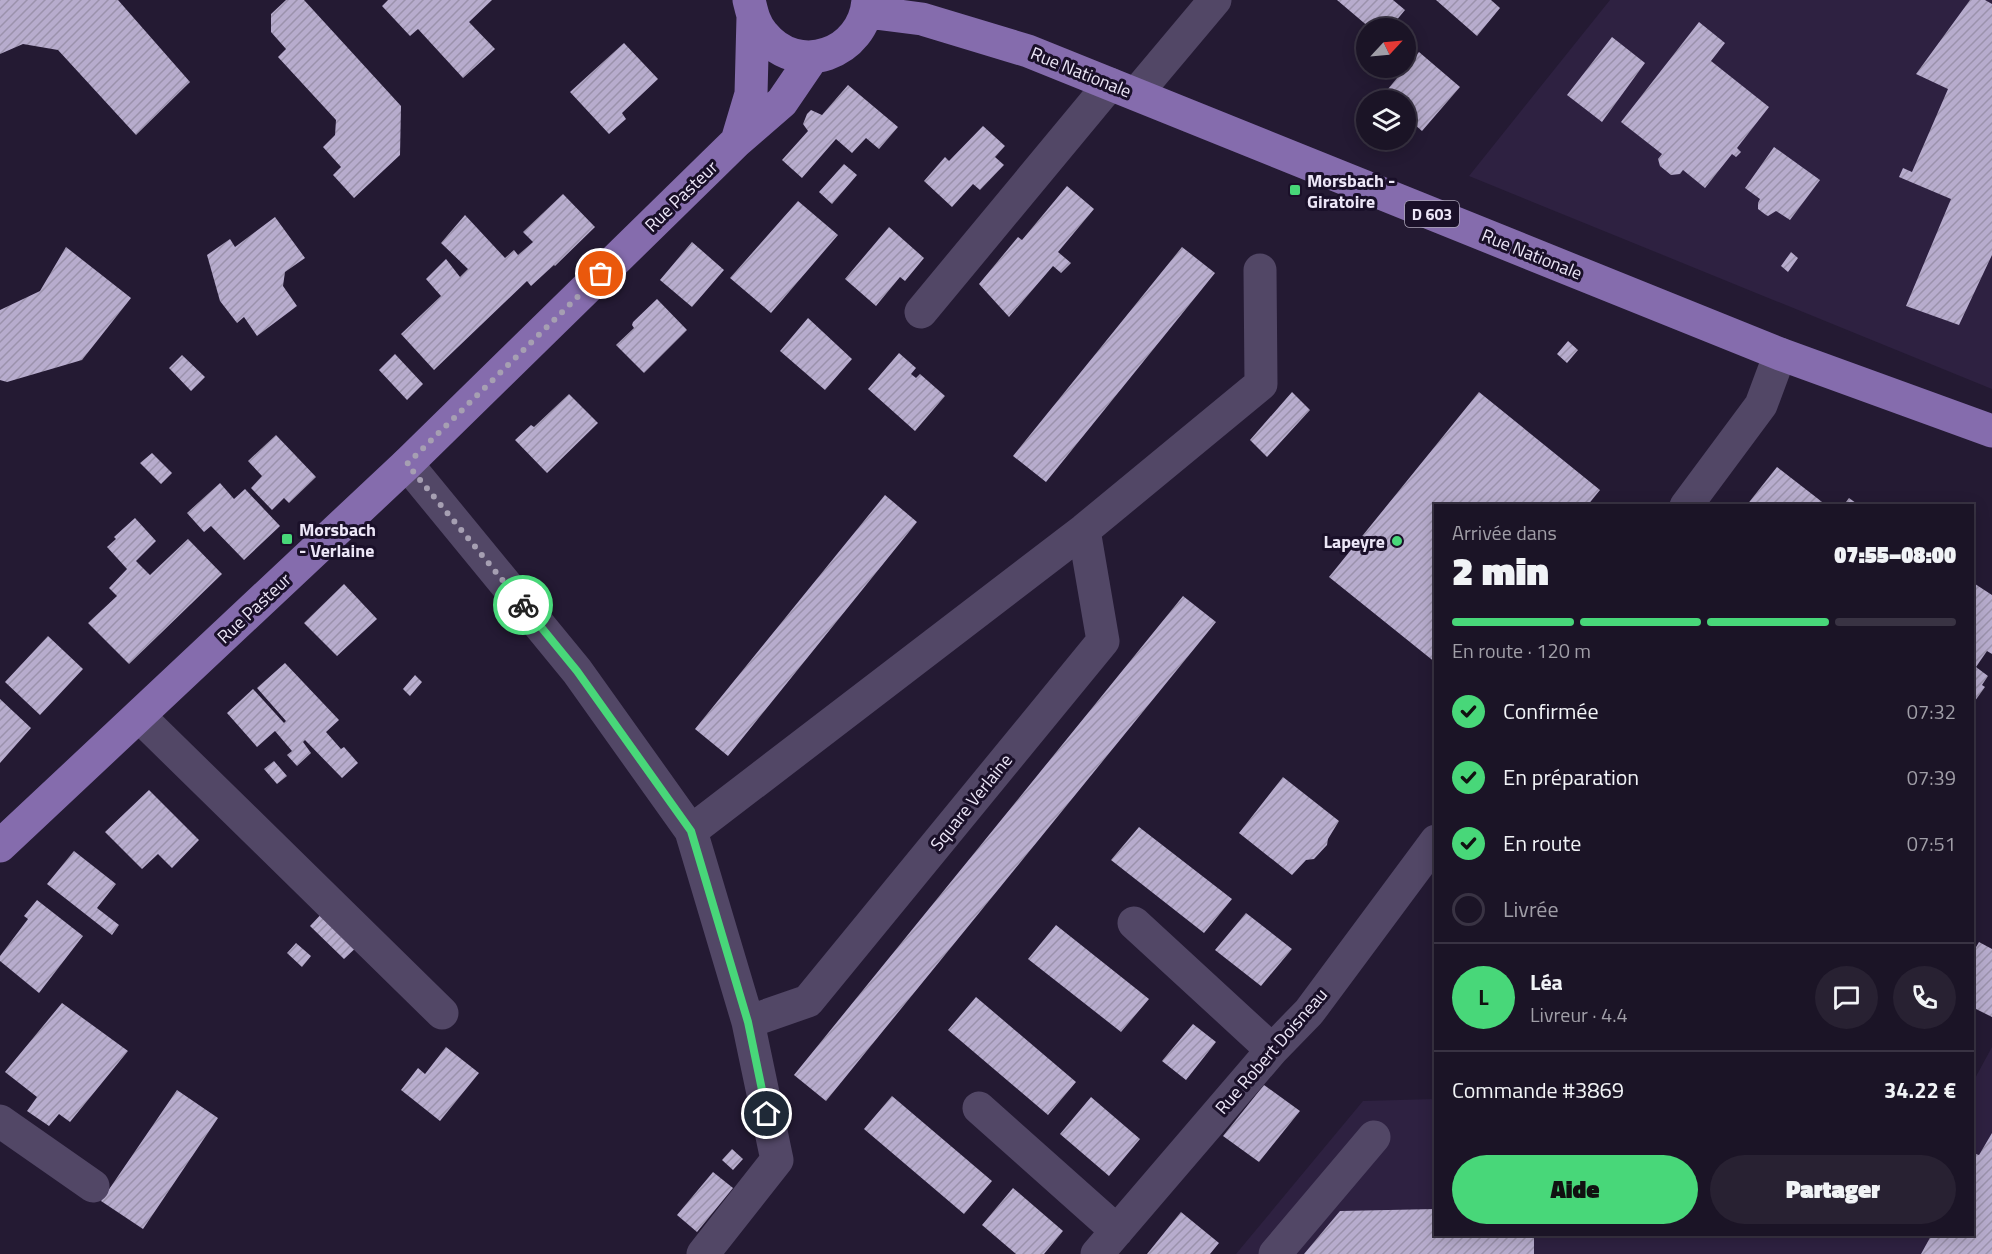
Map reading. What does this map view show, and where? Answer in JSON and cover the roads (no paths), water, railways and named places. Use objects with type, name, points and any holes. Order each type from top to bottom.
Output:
[{"type":"main road","name":"Rue Nationale","points":[[868,6],[922,19],[1028,51],[1780,354],[1992,431]]},
{"type":"main road","points":[[751,9],[762,34],[776,47],[793,55],[812,57],[831,54],[847,44],[860,30],[868,6]]},
{"type":"main road","name":"Rue Pasteur","points":[[737,141],[751,94],[751,9]]},
{"type":"main road","name":"Rue Pasteur","points":[[0,846],[407,464],[737,141],[782,102],[812,57]]},
{"type":"street","points":[[921,312],[1123,89],[1215,0]]},
{"type":"street","points":[[691,831],[1084,530],[1261,384],[1260,270]]},
{"type":"street","points":[[1687,504],[1761,405],[1780,354]]},
{"type":"street","points":[[407,464],[577,671],[691,831],[748,1022],[777,1160],[703,1254]]},
{"type":"street","name":"Square Verlaine","points":[[748,1022],[808,1001],[1103,641],[1084,530]]},
{"type":"street","points":[[139,716],[442,1013]]},
{"type":"street","name":"Rue Robert Doisneau","points":[[1107,1243],[1272,1050],[1309,1012],[1434,844]]},
{"type":"street","points":[[1134,923],[1272,1050]]},
{"type":"street","points":[[979,1108],[1107,1243]]},
{"type":"street","points":[[0,1121],[93,1186]]},
{"type":"street","points":[[1275,1254],[1374,1137]]},
{"type":"place","name":"Morsbach - Giratoire","points":[[1295,190]]},
{"type":"place","name":"Morsbach - Verlaine","points":[[287,539]]},
{"type":"place","name":"Lapeyre","points":[[1397,541]]}]
